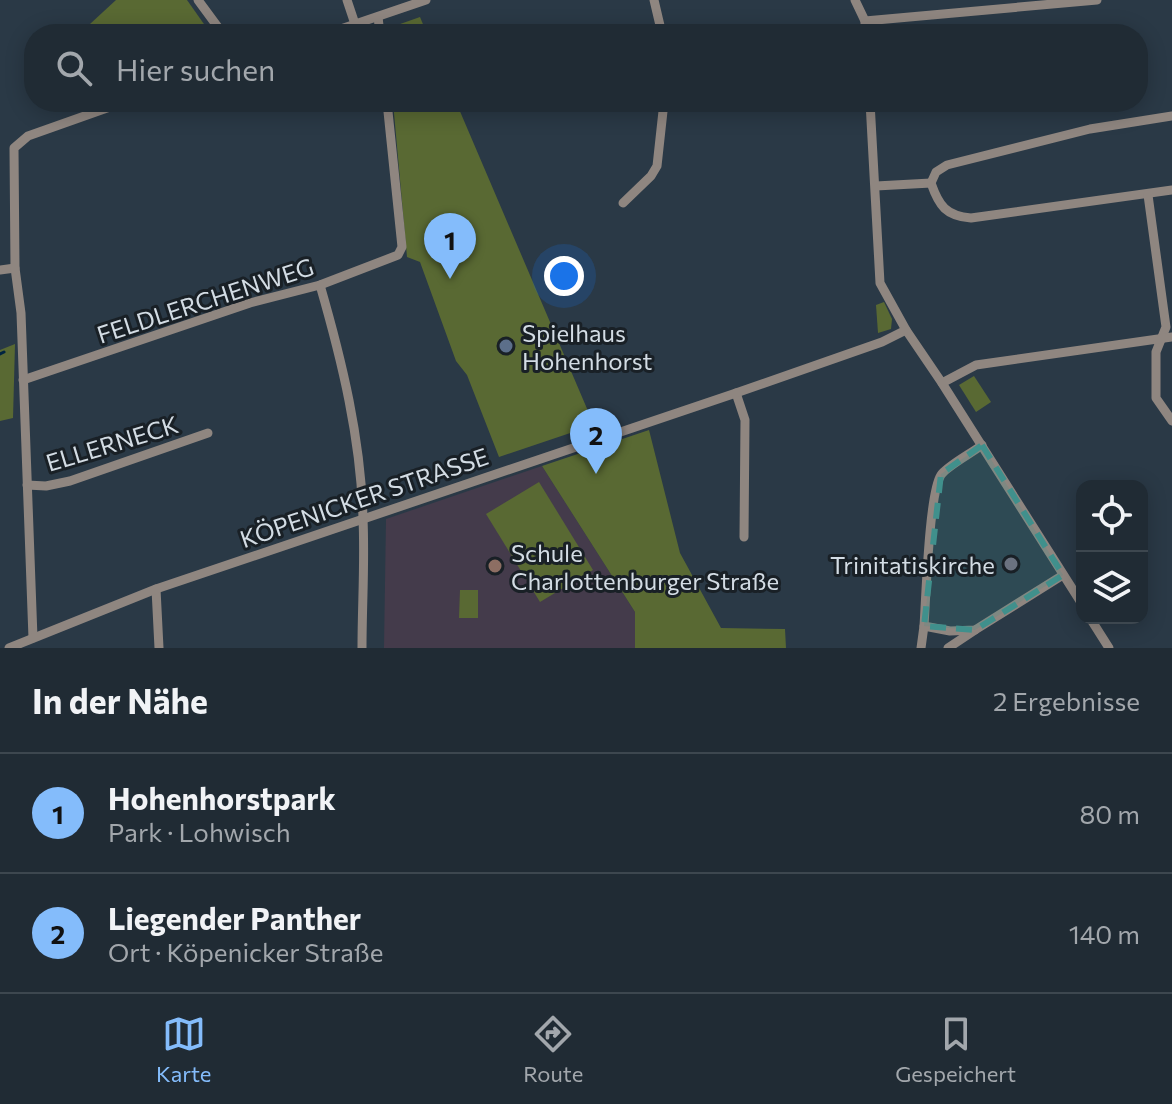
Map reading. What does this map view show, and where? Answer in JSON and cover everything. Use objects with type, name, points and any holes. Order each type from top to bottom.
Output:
[{"type":"street","points":[[198,0],[216,24]]},
{"type":"street","points":[[347,0],[355,24],[426,0]]},
{"type":"street","points":[[654,0],[660,24]]},
{"type":"street","points":[[855,0],[865,21],[1097,0]]},
{"type":"street","points":[[378,17],[379,24]]},
{"type":"street","name":"ELLERNECK","points":[[33,638],[21,313],[15,268],[14,148],[28,136],[96,112]]},
{"type":"street","name":"FELDLERCHENWEG","points":[[23,380],[250,303],[320,285],[398,255],[402,247],[388,112]]},
{"type":"street","points":[[623,203],[657,166],[663,112]]},
{"type":"street","points":[[871,112],[880,283],[906,330],[1076,595]]},
{"type":"street","points":[[1172,116],[1090,129],[984,154],[947,165],[936,172],[931,183],[936,197],[954,217],[971,218],[1172,190]]},
{"type":"street","points":[[876,186],[931,183]]},
{"type":"street","points":[[1148,195],[1166,327],[1156,352],[1156,398],[1172,421]]},
{"type":"street","points":[[0,270],[15,268]]},
{"type":"street","points":[[320,285],[338,347],[353,423],[363,518],[362,648]]},
{"type":"street","name":"KÖPENICKER STRASSE","points":[[9,648],[156,589],[736,393],[882,342],[906,330]]},
{"type":"street","points":[[942,383],[976,365],[1172,337]]},
{"type":"street","points":[[736,393],[745,420],[744,537]]},
{"type":"street","name":"ELLERNECK","points":[[27,485],[46,486],[70,481],[208,433]]},
{"type":"street","points":[[921,648],[935,492],[941,474],[982,445]]},
{"type":"street","points":[[948,648],[1063,575]]},
{"type":"street","points":[[156,589],[159,648]]},
{"type":"street","points":[[1094,624],[1109,648]]},
{"type":"street","points":[[924,626],[950,631],[975,630]]},
{"type":"highlighted area","points":[[982,445],[1063,575],[975,630],[924,626],[941,474]]},
{"type":"shaded area","name":"Schule Charlottenburger Straße","points":[[542,466],[635,612],[635,648],[384,648],[386,519]]},
{"type":"green space","points":[[116,0],[187,0],[204,24],[90,24]]},
{"type":"green space","points":[[420,17],[423,24],[400,24]]},
{"type":"green space","points":[[394,112],[460,112],[594,425],[499,457],[467,375],[456,361],[420,262],[407,257]]},
{"type":"green space","points":[[884,302],[892,319],[891,329],[878,333],[876,305]]},
{"type":"green space","points":[[15,344],[13,418],[0,421],[0,350]]},
{"type":"green space","points":[[974,376],[991,402],[976,412],[959,385]]},
{"type":"green space","points":[[649,430],[680,553],[721,628],[785,629],[786,648],[635,648],[635,612],[542,466]]},
{"type":"green space","points":[[539,482],[593,570],[540,602],[486,514]]},
{"type":"green space","points":[[460,590],[478,590],[478,618],[459,618]]},
{"type":"waterway","points":[[0,354],[4,352]]},
{"type":"place","name":"Hohenhorstpark","points":[[450,279]]},
{"type":"place","name":"Spielhaus Hohenhorst","points":[[506,346]]},
{"type":"place","name":"Liegender Panther","points":[[596,474]]},
{"type":"place","name":"Trinitatiskirche","points":[[1011,564]]},
{"type":"place","name":"Schule Charlottenburger Straße","points":[[495,566]]}]
